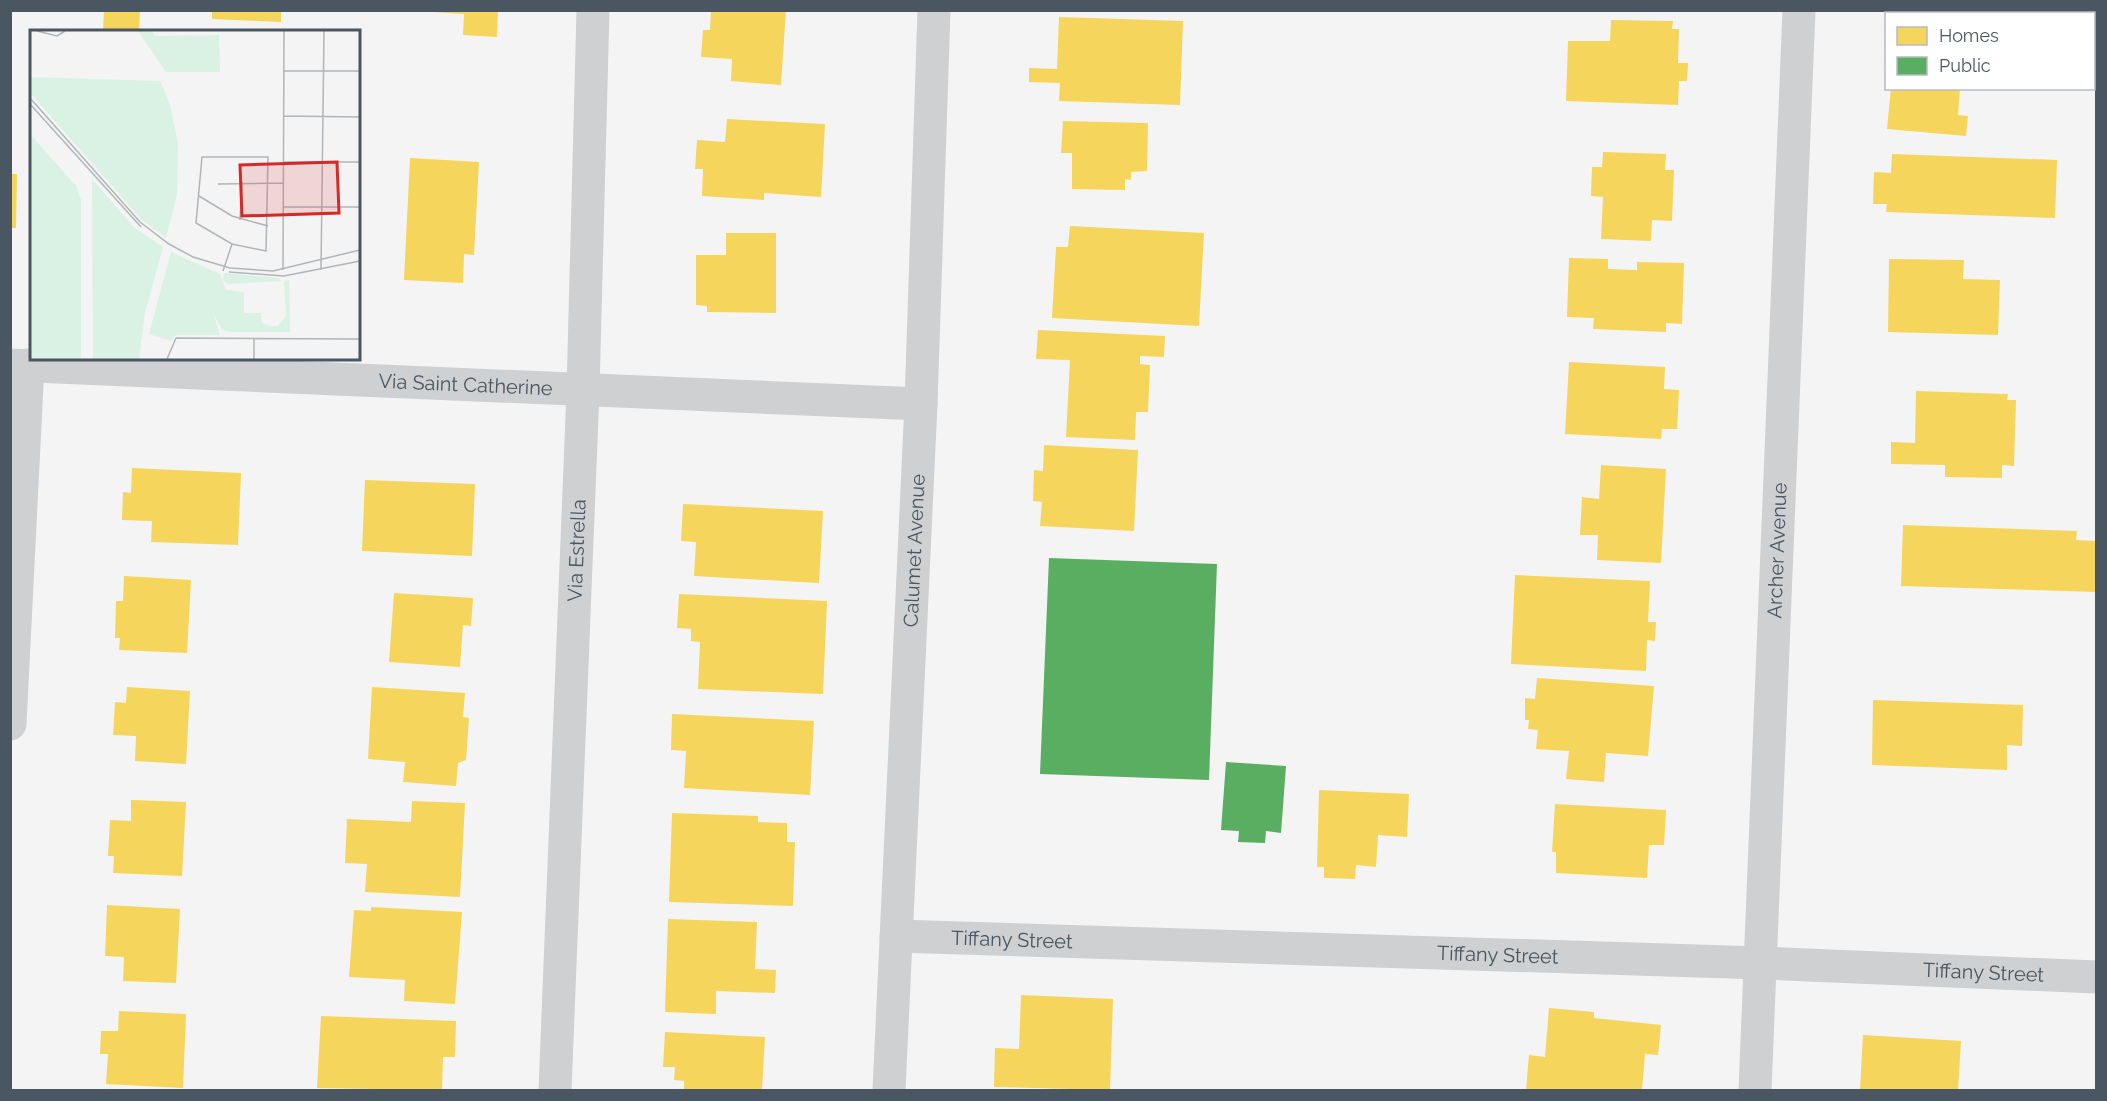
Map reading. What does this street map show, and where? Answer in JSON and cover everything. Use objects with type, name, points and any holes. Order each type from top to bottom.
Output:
[{"type":"street","name":"Via Estrella","points":[[555,1090],[583,391],[593,10]]},
{"type":"street","name":"Calumet Avenue","points":[[889,1090],[921,404],[934,10]]},
{"type":"street","name":"Archer Avenue","points":[[1755,1090],[1798,10]]},
{"type":"street","name":"Via Saint Catherine","points":[[19,365],[921,404]]},
{"type":"street","points":[[10,724],[19,365]]},
{"type":"street","name":"Tiffany Street","points":[[896,936],[1761,963],[2097,977]]},
{"type":"building: Homes","points":[[104,10],[140,10],[139,30],[103,30]]},
{"type":"building: Homes","points":[[212,10],[281,10],[281,22],[212,19]]},
{"type":"building: Homes","points":[[432,10],[498,10],[497,37],[463,35],[464,14],[432,12]]},
{"type":"building: Homes","points":[[711,10],[786,10],[781,85],[731,81],[732,59],[701,57],[703,30],[710,30]]},
{"type":"building: Homes","points":[[1059,17],[1183,21],[1180,105],[1059,101],[1060,83],[1029,82],[1029,68],[1057,69]]},
{"type":"building: Homes","points":[[1611,20],[1673,21],[1672,29],[1679,29],[1678,63],[1688,63],[1687,81],[1679,81],[1678,105],[1566,101],[1568,41],[1610,41]]},
{"type":"building: Homes","points":[[1891,90],[1960,90],[1958,115],[1968,116],[1966,136],[1887,129]]},
{"type":"building: Homes","points":[[727,119],[825,124],[821,197],[764,193],[764,200],[702,196],[703,169],[695,169],[697,140],[725,142]]},
{"type":"building: Homes","points":[[1063,121],[1148,123],[1147,171],[1131,172],[1131,180],[1125,179],[1125,190],[1072,189],[1072,153],[1061,153]]},
{"type":"building: Homes","points":[[1603,152],[1666,154],[1665,170],[1674,170],[1672,221],[1652,220],[1651,241],[1601,239],[1603,197],[1591,196],[1592,167],[1602,167]]},
{"type":"building: Homes","points":[[1892,154],[2057,160],[2055,218],[1886,212],[1887,204],[1873,204],[1874,172],[1891,173]]},
{"type":"building: Homes","points":[[410,158],[479,162],[474,255],[464,254],[463,283],[404,280]]},
{"type":"building: Homes","points":[[10,174],[17,174],[16,228],[10,228]]},
{"type":"building: Homes","points":[[1070,226],[1204,233],[1199,326],[1052,318],[1056,247],[1068,247]]},
{"type":"building: Homes","points":[[726,233],[776,233],[776,313],[707,312],[707,306],[696,305],[696,255],[726,255]]},
{"type":"building: Homes","points":[[1569,258],[1608,259],[1608,269],[1637,270],[1637,262],[1684,263],[1682,324],[1666,323],[1666,332],[1593,329],[1594,318],[1567,317]]},
{"type":"building: Homes","points":[[1889,259],[1964,260],[1963,279],[2000,280],[1998,335],[1888,332]]},
{"type":"building: Homes","points":[[1038,330],[1165,336],[1164,357],[1140,356],[1140,364],[1150,365],[1148,412],[1136,412],[1135,440],[1066,437],[1070,360],[1036,359]]},
{"type":"building: Homes","points":[[1569,362],[1665,367],[1664,389],[1679,390],[1677,429],[1662,429],[1661,439],[1565,434]]},
{"type":"building: Homes","points":[[1916,391],[2008,394],[2007,400],[2016,400],[2014,466],[2002,465],[2002,478],[1945,477],[1945,465],[1891,464],[1891,442],[1915,443]]},
{"type":"building: Homes","points":[[1044,445],[1138,450],[1134,531],[1040,526],[1042,502],[1033,501],[1034,470],[1043,471]]},
{"type":"building: Homes","points":[[1601,465],[1666,469],[1661,563],[1597,560],[1598,535],[1580,535],[1582,497],[1599,499]]},
{"type":"building: Homes","points":[[132,468],[241,473],[238,545],[151,542],[152,521],[122,520],[123,492],[131,493]]},
{"type":"building: Homes","points":[[365,480],[475,484],[472,556],[362,551]]},
{"type":"building: Homes","points":[[683,504],[823,511],[819,583],[694,576],[696,542],[681,541]]},
{"type":"building: Homes","points":[[1903,525],[2077,531],[2076,540],[2096,541],[2096,592],[1901,586]]},
{"type":"building: Homes","points":[[1515,575],[1650,581],[1648,622],[1656,622],[1655,641],[1647,640],[1646,671],[1511,664]]},
{"type":"building: Homes","points":[[124,576],[191,580],[187,653],[119,650],[120,638],[115,638],[116,601],[123,601]]},
{"type":"building: Homes","points":[[394,593],[473,598],[471,626],[463,625],[460,667],[389,662]]},
{"type":"building: Homes","points":[[679,594],[827,601],[823,694],[698,689],[700,642],[691,641],[691,629],[677,628]]},
{"type":"building: Homes","points":[[1537,678],[1654,686],[1648,756],[1606,753],[1604,782],[1566,779],[1569,751],[1536,749],[1538,730],[1528,729],[1529,720],[1525,720],[1525,698],[1535,699]]},
{"type":"building: Homes","points":[[127,687],[190,691],[186,764],[135,761],[136,736],[113,735],[115,702],[126,703]]},
{"type":"building: Homes","points":[[372,687],[465,693],[463,717],[469,718],[466,760],[458,763],[456,786],[403,782],[405,762],[368,759]]},
{"type":"building: Homes","points":[[1873,700],[2023,705],[2022,746],[2007,745],[2007,770],[1872,765]]},
{"type":"building: Homes","points":[[672,714],[814,721],[810,795],[684,788],[686,751],[671,750]]},
{"type":"building: Homes","points":[[1319,790],[1409,794],[1407,837],[1378,835],[1376,867],[1356,865],[1355,879],[1324,878],[1324,867],[1317,867]]},
{"type":"building: Homes","points":[[131,800],[186,802],[182,876],[113,873],[114,856],[108,856],[110,820],[131,821]]},
{"type":"building: Homes","points":[[412,801],[465,803],[460,897],[365,892],[367,864],[345,863],[347,819],[411,822]]},
{"type":"building: Homes","points":[[1555,804],[1666,810],[1664,845],[1649,845],[1647,878],[1556,873],[1556,852],[1552,852]]},
{"type":"building: Homes","points":[[672,813],[758,816],[758,822],[787,823],[787,842],[795,842],[793,906],[669,902]]},
{"type":"building: Homes","points":[[107,905],[180,909],[176,983],[123,981],[124,957],[105,956]]},
{"type":"building: Homes","points":[[371,907],[462,912],[455,1004],[404,1001],[405,980],[349,977],[354,910],[371,911]]},
{"type":"building: Homes","points":[[668,919],[757,922],[755,969],[776,970],[775,993],[716,991],[716,1014],[665,1012]]},
{"type":"building: Homes","points":[[1021,995],[1113,999],[1110,1090],[994,1087],[995,1048],[1019,1049]]},
{"type":"building: Homes","points":[[1549,1008],[1594,1012],[1594,1018],[1661,1025],[1658,1055],[1645,1054],[1642,1090],[1526,1090],[1529,1055],[1545,1057]]},
{"type":"building: Homes","points":[[119,1011],[186,1014],[183,1088],[106,1084],[108,1054],[100,1054],[101,1031],[118,1031]]},
{"type":"building: Homes","points":[[321,1016],[456,1021],[455,1057],[443,1057],[442,1090],[317,1088]]},
{"type":"building: Homes","points":[[665,1032],[765,1037],[762,1090],[684,1090],[684,1081],[674,1080],[675,1067],[663,1067]]},
{"type":"building: Homes","points":[[1863,1035],[1961,1041],[1958,1090],[1860,1090]]},
{"type":"building: Public","points":[[1049,558],[1217,564],[1209,780],[1040,774]]},
{"type":"building: Public","points":[[1226,762],[1286,766],[1281,833],[1266,831],[1265,843],[1238,842],[1239,831],[1221,830]]}]
